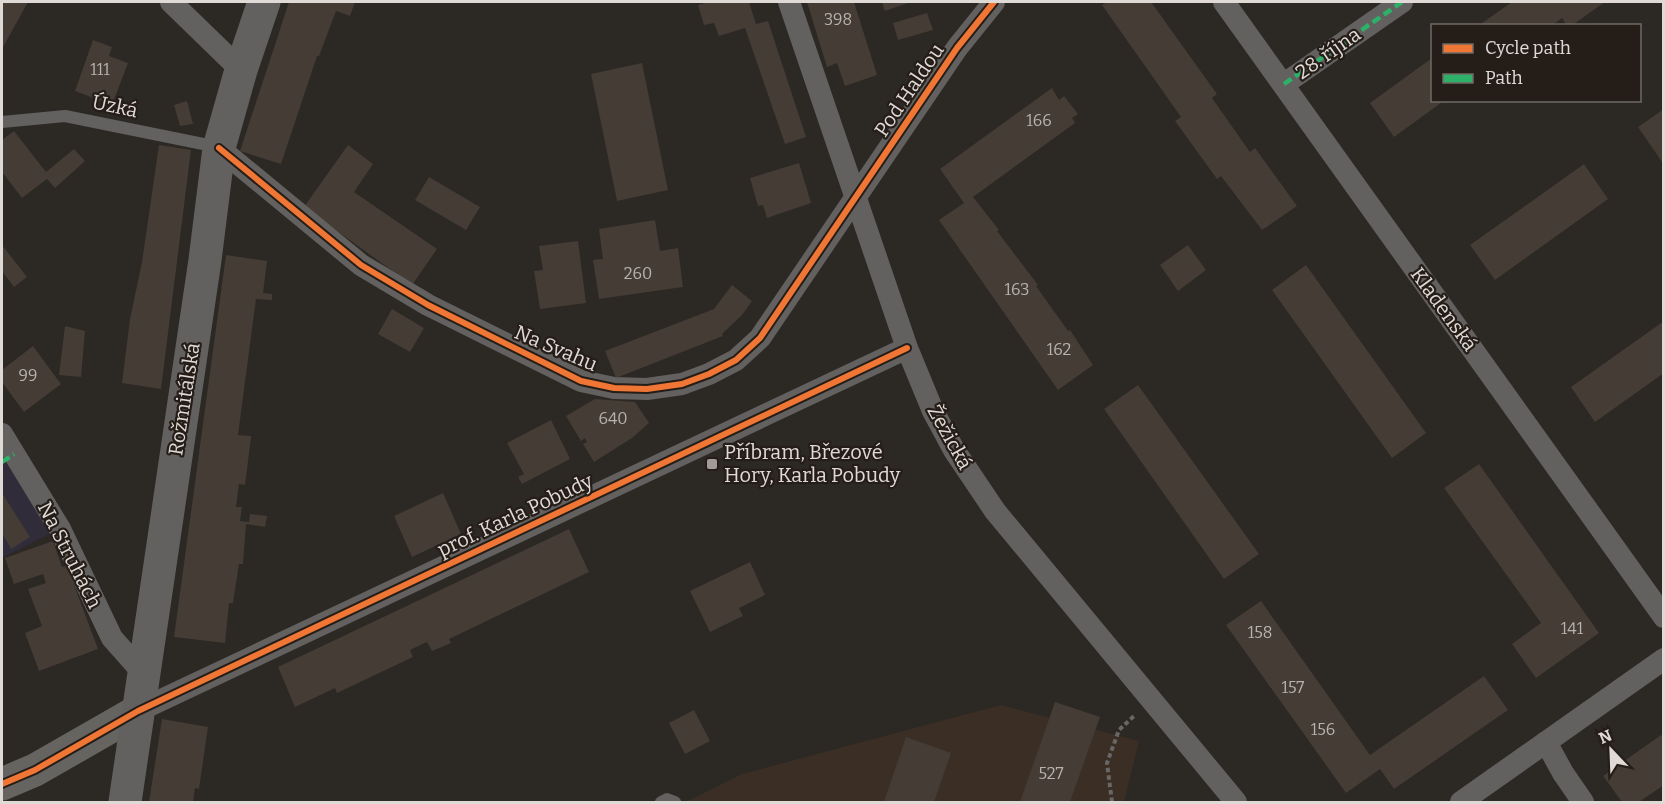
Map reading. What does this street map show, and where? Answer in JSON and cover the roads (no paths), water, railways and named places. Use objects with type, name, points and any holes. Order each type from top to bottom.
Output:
[{"type":"main road","name":"Rožmitálská","points":[[125,802],[205,260],[219,148],[241,70],[264,2]]},
{"type":"street","points":[[171,2],[241,70]]},
{"type":"street","name":"Žežická","points":[[789,2],[907,348],[933,411],[954,450],[995,511],[1236,802]]},
{"type":"street","name":"Pod Haldou","points":[[855,200],[957,48],[994,2]]},
{"type":"street","name":"Kladenská","points":[[1224,2],[1664,617]]},
{"type":"street","name":"28. října","points":[[1284,84],[1402,2]]},
{"type":"street","name":"Na Svahu","points":[[219,148],[361,265],[428,305],[547,365],[581,381],[614,388],[647,389],[681,384],[709,374],[736,360],[760,338],[855,200]]},
{"type":"street","name":"prof. Karla Pobudy","points":[[138,711],[907,348]]},
{"type":"street","name":"Na Struhách","points":[[2,434],[60,529],[111,638],[143,673]]},
{"type":"street","points":[[1461,802],[1664,659]]},
{"type":"street","points":[[2,784],[35,770],[138,711]]},
{"type":"street","points":[[1546,742],[1563,773],[1583,802]]},
{"type":"lane","name":"Úzká","points":[[2,122],[65,116],[219,148]]},
{"type":"lane","points":[[661,802],[667,799],[675,802]]},
{"type":"place","name":"Příbram, Březové Hory, Karla Pobudy","points":[[712,464]]}]
